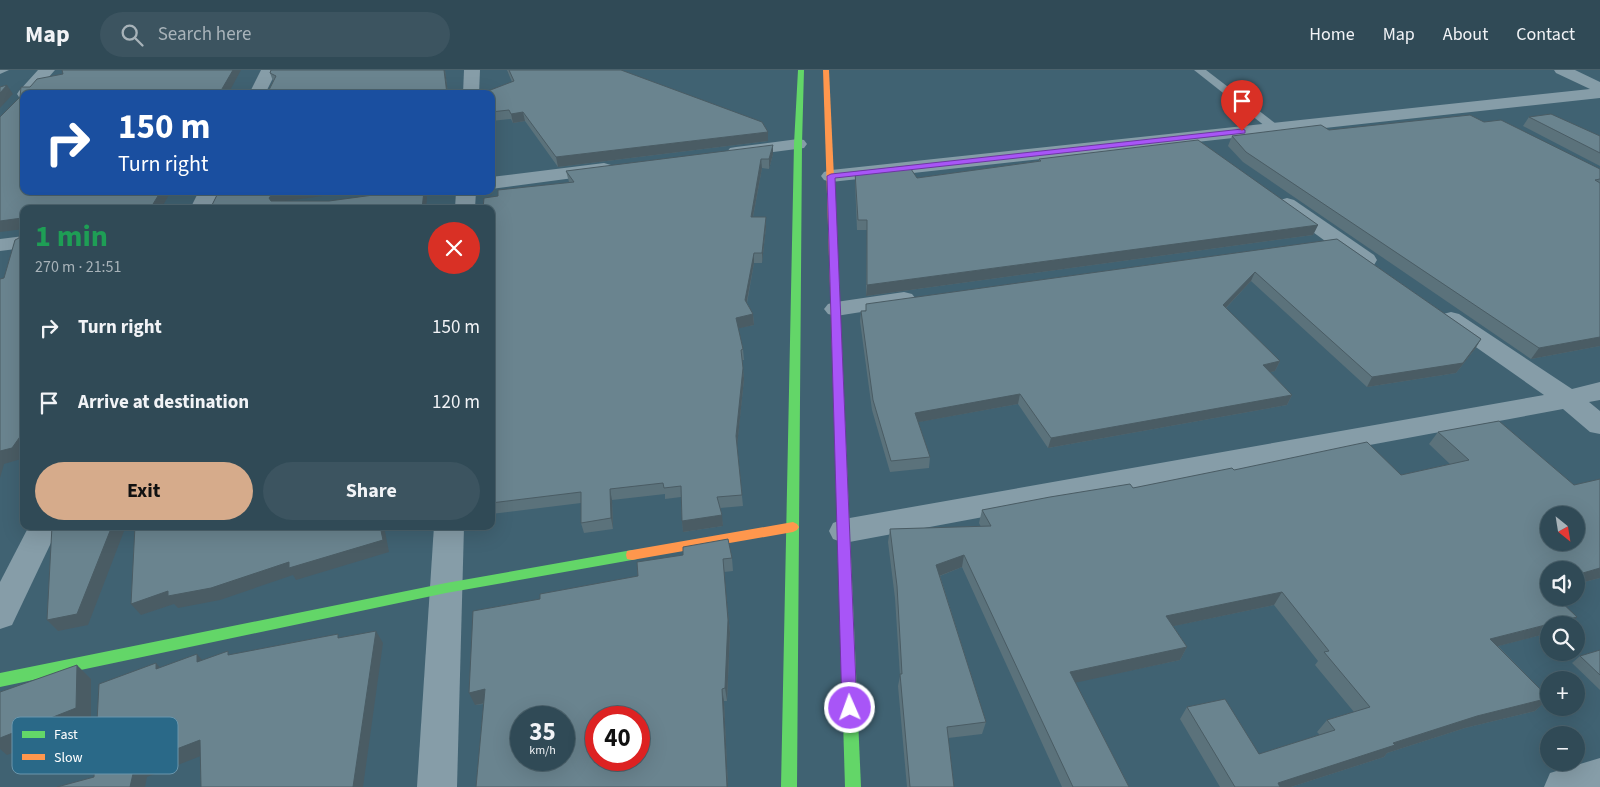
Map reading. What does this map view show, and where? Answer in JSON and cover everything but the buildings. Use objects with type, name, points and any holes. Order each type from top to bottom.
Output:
[{"type":"street","points":[[28,90],[47,70]]},
{"type":"street","points":[[259,90],[269,70]]},
{"type":"street","points":[[471,90],[472,70]]},
{"type":"street","points":[[789,787],[798,144],[801,70]]},
{"type":"street","points":[[826,70],[853,787]]},
{"type":"street","points":[[1562,70],[1600,88]]},
{"type":"street","points":[[831,176],[1194,138],[1274,127],[1600,92]]},
{"type":"street","points":[[12,108],[20,99]]},
{"type":"street","points":[[1469,107],[1495,121]]},
{"type":"street","points":[[1194,138],[1218,155]]},
{"type":"street","points":[[719,154],[798,144]]},
{"type":"street","points":[[495,182],[620,166]]},
{"type":"street","points":[[1274,195],[1387,274]]},
{"type":"street","points":[[1308,244],[1337,240]]},
{"type":"street","points":[[0,245],[20,242]]},
{"type":"street","points":[[836,309],[924,297]]},
{"type":"street","points":[[1436,308],[1568,399],[1600,425]]},
{"type":"street","points":[[844,531],[1568,399],[1600,391]]},
{"type":"street","points":[[0,680],[446,588],[793,527]]},
{"type":"street","points":[[0,615],[42,530]]},
{"type":"street","points":[[436,787],[449,530]]},
{"type":"street","points":[[1564,787],[1600,777]]},
{"type":"lane","points":[[0,71],[4,70]]},
{"type":"lane","points":[[1199,70],[1274,127]]},
{"type":"traffic: fast","points":[[789,787],[798,144],[801,70]]},
{"type":"traffic: fast","points":[[837,350],[853,787]]},
{"type":"traffic: fast","points":[[0,680],[446,588],[632,555]]},
{"type":"traffic: slow","points":[[826,70],[837,350]]},
{"type":"traffic: slow","points":[[632,555],[793,527]]},
{"type":"route","points":[[850,708],[831,176],[1194,138],[1242,131]]}]
